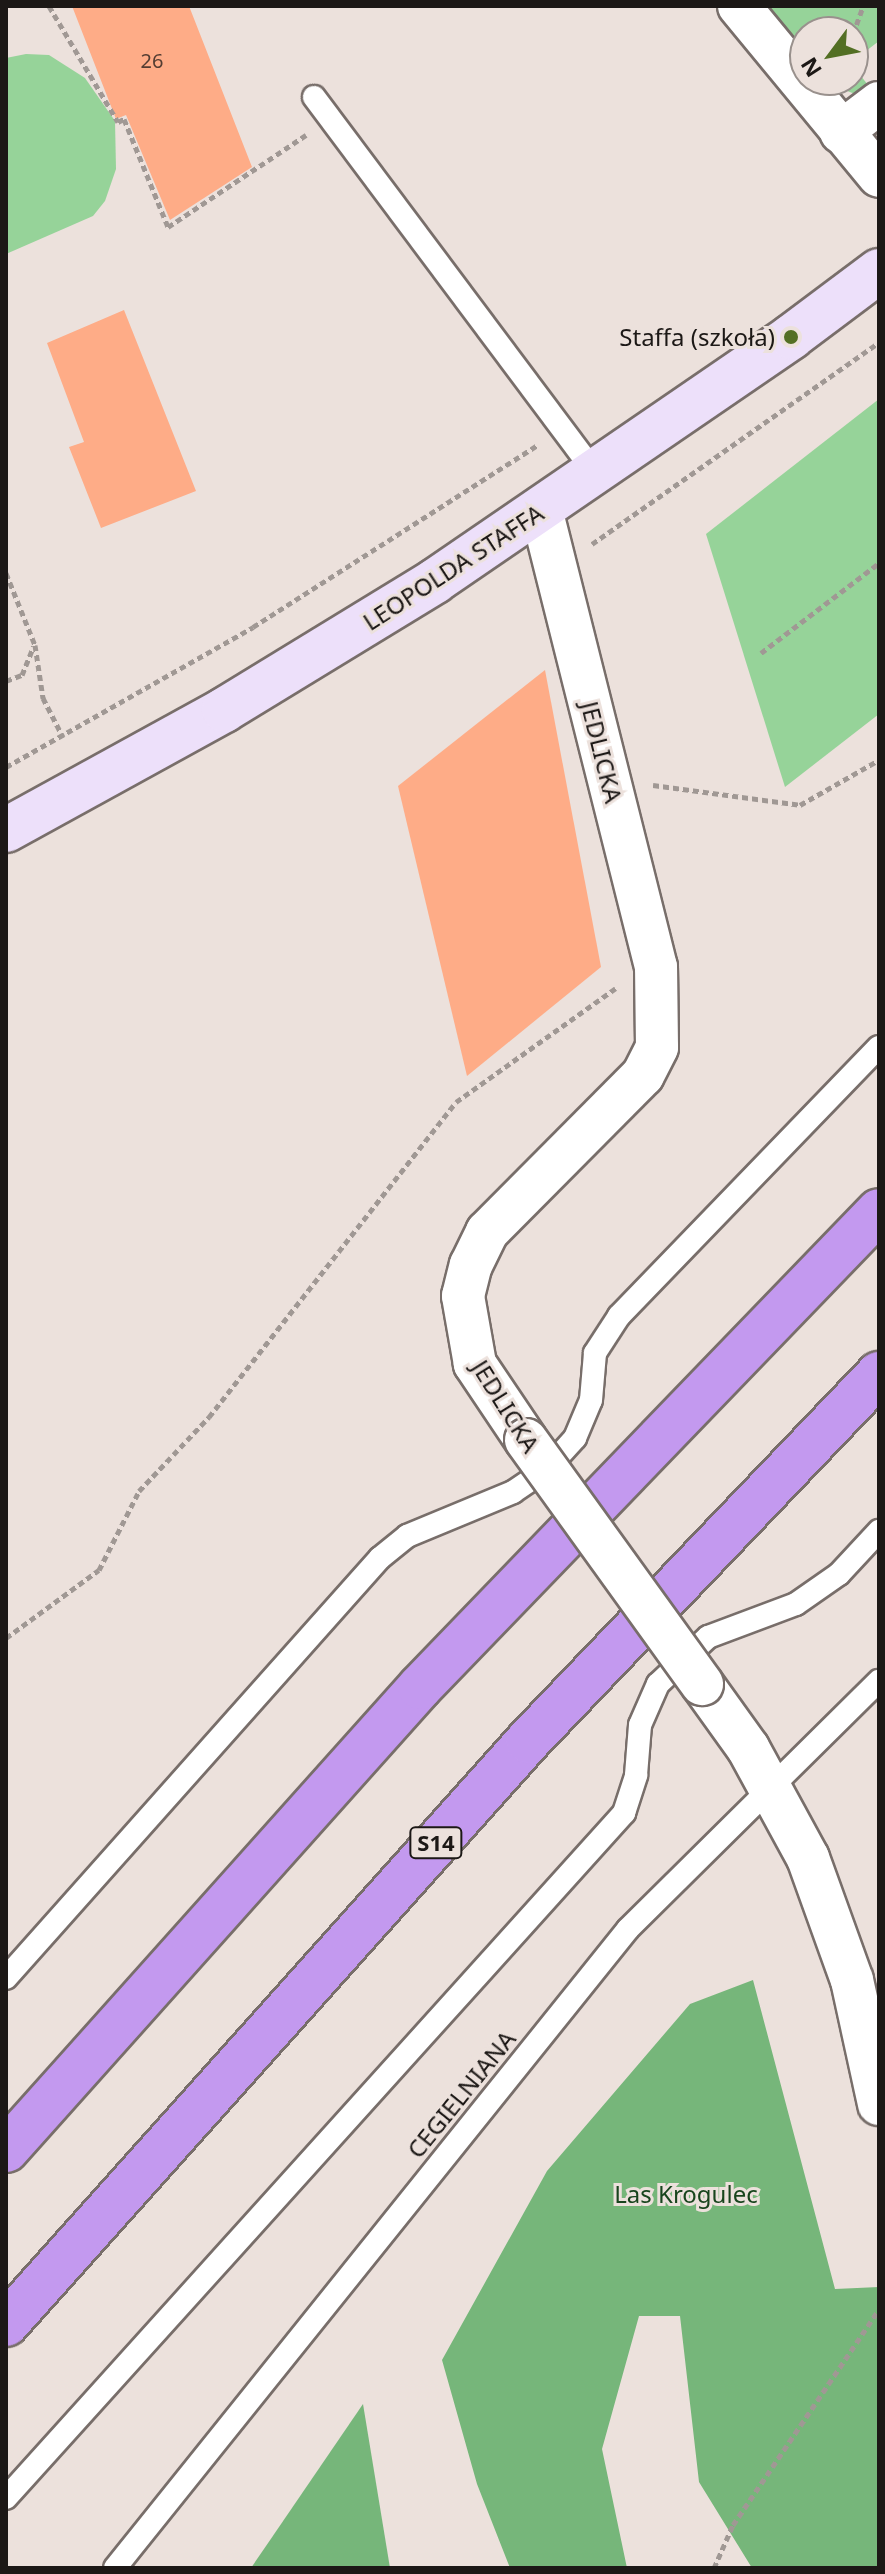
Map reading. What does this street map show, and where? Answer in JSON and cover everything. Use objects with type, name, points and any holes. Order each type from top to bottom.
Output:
[{"type":"highway","points":[[6,2150],[420,1687],[879,1211]]},
{"type":"highway","name":"S14","points":[[6,2324],[528,1741],[879,1374]]},
{"type":"street","points":[[739,6],[879,176]]},
{"type":"street","points":[[841,132],[879,103]]},
{"type":"street","name":"LEOPOLDA STAFFA","points":[[6,830],[326,650],[595,473],[879,271]]},
{"type":"street","name":"JEDLICKA","points":[[541,510],[656,967],[657,1047],[643,1075],[487,1232],[471,1265],[463,1296],[475,1364],[526,1440],[748,1748],[808,1858],[852,1980],[879,2104]]},
{"type":"lane","points":[[314,97],[595,473]]},
{"type":"lane","points":[[6,1978],[380,1558],[407,1536],[513,1492],[547,1469],[575,1438],[591,1400],[595,1353],[619,1316],[879,1047]]},
{"type":"lane","points":[[6,2498],[624,1813],[636,1775],[640,1725],[658,1684],[708,1637],[796,1604],[839,1574],[879,1531]]},
{"type":"lane","name":"CEGIELNIANA","points":[[115,2568],[628,1929],[879,1681]]},
{"type":"path","points":[[49,6],[118,122],[124,119],[168,227],[311,131]]},
{"type":"path","points":[[556,569],[879,342]]},
{"type":"path","points":[[6,767],[253,627],[547,439]]},
{"type":"path","points":[[761,653],[879,563]]},
{"type":"path","points":[[6,573],[35,645],[43,698],[63,737]]},
{"type":"path","points":[[6,681],[22,675],[35,645]]},
{"type":"path","points":[[608,778],[800,805],[879,760]]},
{"type":"path","points":[[6,1638],[99,1570],[139,1491],[209,1417],[456,1102],[591,1002],[656,967]]},
{"type":"path","points":[[714,2568],[733,2525],[879,2309]]},
{"type":"green space","points":[[760,6],[879,6],[879,41],[869,49],[869,16],[789,16],[789,42]]},
{"type":"green space","points":[[26,54],[49,55],[85,78],[115,121],[116,169],[105,201],[93,216],[6,254],[6,58]]},
{"type":"green space","points":[[879,399],[879,714],[785,787],[706,534]]},
{"type":"green space","name":"Las Krogulec","points":[[753,1980],[835,2289],[879,2287],[879,2568],[752,2568],[699,2482],[680,2316],[639,2316],[602,2449],[627,2568],[510,2568],[477,2484],[442,2360],[547,2171],[690,2004]]},
{"type":"green space","points":[[363,2404],[390,2568],[251,2568]]},
{"type":"building","points":[[72,6],[189,6],[252,167],[170,220],[126,115],[116,119]]},
{"type":"building","points":[[124,310],[196,491],[101,528],[69,447],[84,442],[47,343]]},
{"type":"building","points":[[545,670],[601,967],[467,1076],[398,786]]},
{"type":"place","name":"Staffa (szkoła)","points":[[791,337]]}]
